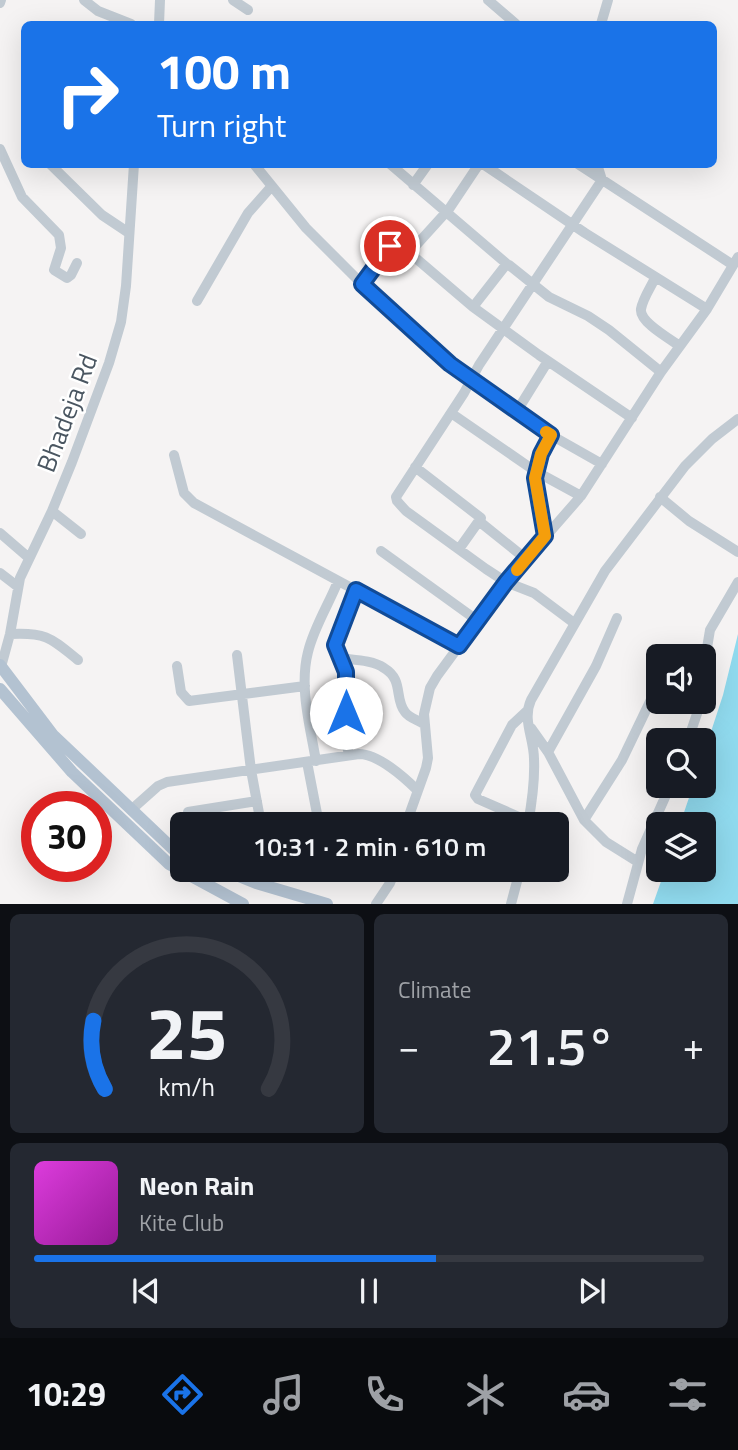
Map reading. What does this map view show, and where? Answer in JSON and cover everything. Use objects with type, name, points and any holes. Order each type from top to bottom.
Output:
[{"type":"main road","points":[[1,666],[53,735],[170,846]]},
{"type":"main road","points":[[0,689],[72,772],[169,864],[246,904],[256,883],[327,904]]},
{"type":"street","points":[[84,0],[111,21]]},
{"type":"street","points":[[159,21],[160,0]]},
{"type":"street","points":[[233,0],[248,10]]},
{"type":"street","points":[[488,0],[512,21]]},
{"type":"street","points":[[602,21],[608,0]]},
{"type":"street","points":[[0,149],[22,197],[59,234],[61,248],[54,270],[64,277],[69,277],[77,263]]},
{"type":"street","points":[[54,168],[94,208],[129,233]]},
{"type":"street","name":"Bhadeja Rd","points":[[1,666],[10,634],[18,586],[52,511],[114,346],[122,314],[134,168]]},
{"type":"street","points":[[257,168],[301,223],[443,359],[551,435],[602,464]]},
{"type":"street","points":[[394,168],[507,264],[549,296],[609,330],[661,372]]},
{"type":"street","points":[[413,185],[425,168]]},
{"type":"street","points":[[410,252],[445,213],[478,168]]},
{"type":"street","points":[[487,168],[707,309]]},
{"type":"street","points":[[410,812],[428,758],[424,723],[430,688],[506,582],[581,496],[661,372],[707,309],[736,261],[584,168]]},
{"type":"street","points":[[598,168],[602,180]]},
{"type":"street","points":[[574,623],[534,593],[506,582],[459,550],[406,511],[397,501],[399,491],[479,365],[602,180]]},
{"type":"street","points":[[197,301],[248,213],[271,187]]},
{"type":"street","points":[[362,284],[393,243],[398,243],[473,307],[632,418]]},
{"type":"street","points":[[473,307],[507,264]]},
{"type":"street","points":[[655,278],[641,309],[642,314],[648,323],[680,346]]},
{"type":"street","points":[[517,411],[548,361]]},
{"type":"street","points":[[451,413],[535,471],[581,496]]},
{"type":"street","points":[[530,812],[534,761],[527,717],[531,700],[605,571],[660,497],[702,448],[738,419]]},
{"type":"street","points":[[545,536],[535,471],[551,435]]},
{"type":"street","points":[[174,456],[184,493],[190,500],[459,646]]},
{"type":"street","points":[[415,467],[481,518],[459,550]]},
{"type":"street","points":[[660,497],[690,521],[738,552]]},
{"type":"street","points":[[52,511],[81,534]]},
{"type":"street","points":[[480,522],[526,559]]},
{"type":"street","points":[[0,533],[29,558]]},
{"type":"street","points":[[381,551],[478,621]]},
{"type":"street","points":[[0,573],[18,586]]},
{"type":"street","points":[[317,812],[305,687],[309,650],[338,581]]},
{"type":"street","points":[[708,644],[710,630],[738,582]]},
{"type":"street","points":[[349,755],[345,737],[346,672],[335,645],[356,590]]},
{"type":"street","points":[[548,752],[596,666],[617,618]]},
{"type":"street","points":[[10,634],[38,633],[55,641],[78,660]]},
{"type":"street","points":[[237,655],[259,812]]},
{"type":"street","points":[[340,658],[377,664],[388,670],[397,682],[403,710],[407,715],[424,723]]},
{"type":"street","points":[[177,666],[181,692],[189,701],[305,687]]},
{"type":"street","points":[[584,820],[622,760],[646,710]]},
{"type":"street","points":[[527,717],[584,820],[607,842],[638,862]]},
{"type":"street","points":[[505,812],[478,799],[475,794],[512,724],[527,717]]},
{"type":"street","points":[[131,810],[161,784],[349,755],[372,756],[406,779],[417,790]]},
{"type":"street","points":[[627,904],[638,862],[665,798]]},
{"type":"street","points":[[194,812],[257,801]]},
{"type":"street","points":[[376,904],[389,882]]},
{"type":"street","points":[[511,904],[517,882]]},
{"type":"water","points":[[738,634],[738,904],[653,904],[661,882],[716,882],[716,812],[684,812],[689,798],[716,798],[716,728],[712,728]]},
{"type":"slow traffic","points":[[517,570],[545,536],[535,471],[551,435],[546,432]]},
{"type":"route","points":[[346,713],[346,672],[335,645],[356,590],[459,646],[506,582],[545,536],[535,471],[551,435],[460,372],[362,284],[390,246]]}]
